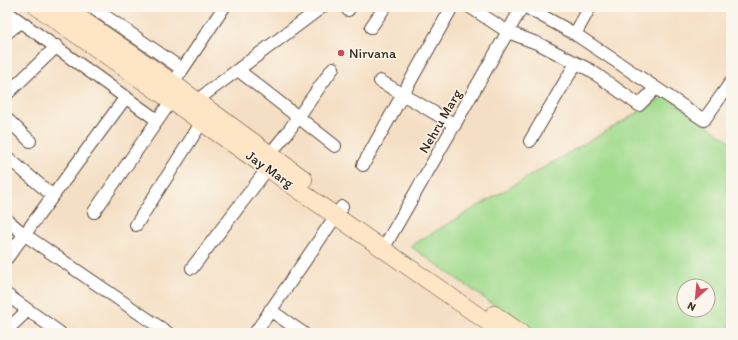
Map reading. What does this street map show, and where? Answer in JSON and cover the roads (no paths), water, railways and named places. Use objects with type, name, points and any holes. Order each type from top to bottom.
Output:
[{"type":"main road","name":"Jay Marg","points":[[37,7],[198,103],[269,161],[503,333]]},
{"type":"main road","name":"Jay Marg","points":[[64,7],[163,82],[171,101],[202,122],[269,161]]},
{"type":"main road","name":"Jay Marg","points":[[385,245],[521,333]]},
{"type":"street","points":[[92,7],[182,69]]},
{"type":"street","points":[[163,82],[182,69],[224,7]]},
{"type":"street","points":[[198,103],[204,95],[322,7]]},
{"type":"street","points":[[370,27],[385,7]]},
{"type":"street","points":[[363,165],[452,7]]},
{"type":"street","points":[[470,7],[508,32],[539,44],[576,63],[611,84],[639,105],[656,88]]},
{"type":"street","name":"Nehru Marg","points":[[385,245],[522,7]]},
{"type":"street","points":[[526,7],[575,34],[704,120],[731,82]]},
{"type":"street","points":[[575,34],[590,7]]},
{"type":"street","points":[[7,12],[57,46],[157,120]]},
{"type":"street","points":[[7,33],[20,22]]},
{"type":"street","points":[[7,94],[57,46]]},
{"type":"street","points":[[530,141],[576,63]]},
{"type":"street","points":[[192,268],[269,161],[333,68]]},
{"type":"street","points":[[238,70],[335,146]]},
{"type":"street","points":[[380,81],[455,125]]},
{"type":"street","points":[[7,258],[126,97]]},
{"type":"street","points":[[94,212],[171,101]]},
{"type":"street","points":[[7,119],[30,141]]},
{"type":"street","points":[[136,225],[202,122]]},
{"type":"street","points":[[7,157],[53,196]]},
{"type":"street","points":[[255,333],[339,212]]},
{"type":"street","points":[[7,220],[25,235],[168,333]]},
{"type":"street","points":[[7,295],[60,333]]},
{"type":"street","points":[[7,330],[28,310]]},
{"type":"street","points":[[270,310],[302,333]]},
{"type":"place","name":"Nirvana","points":[[341,53]]}]
